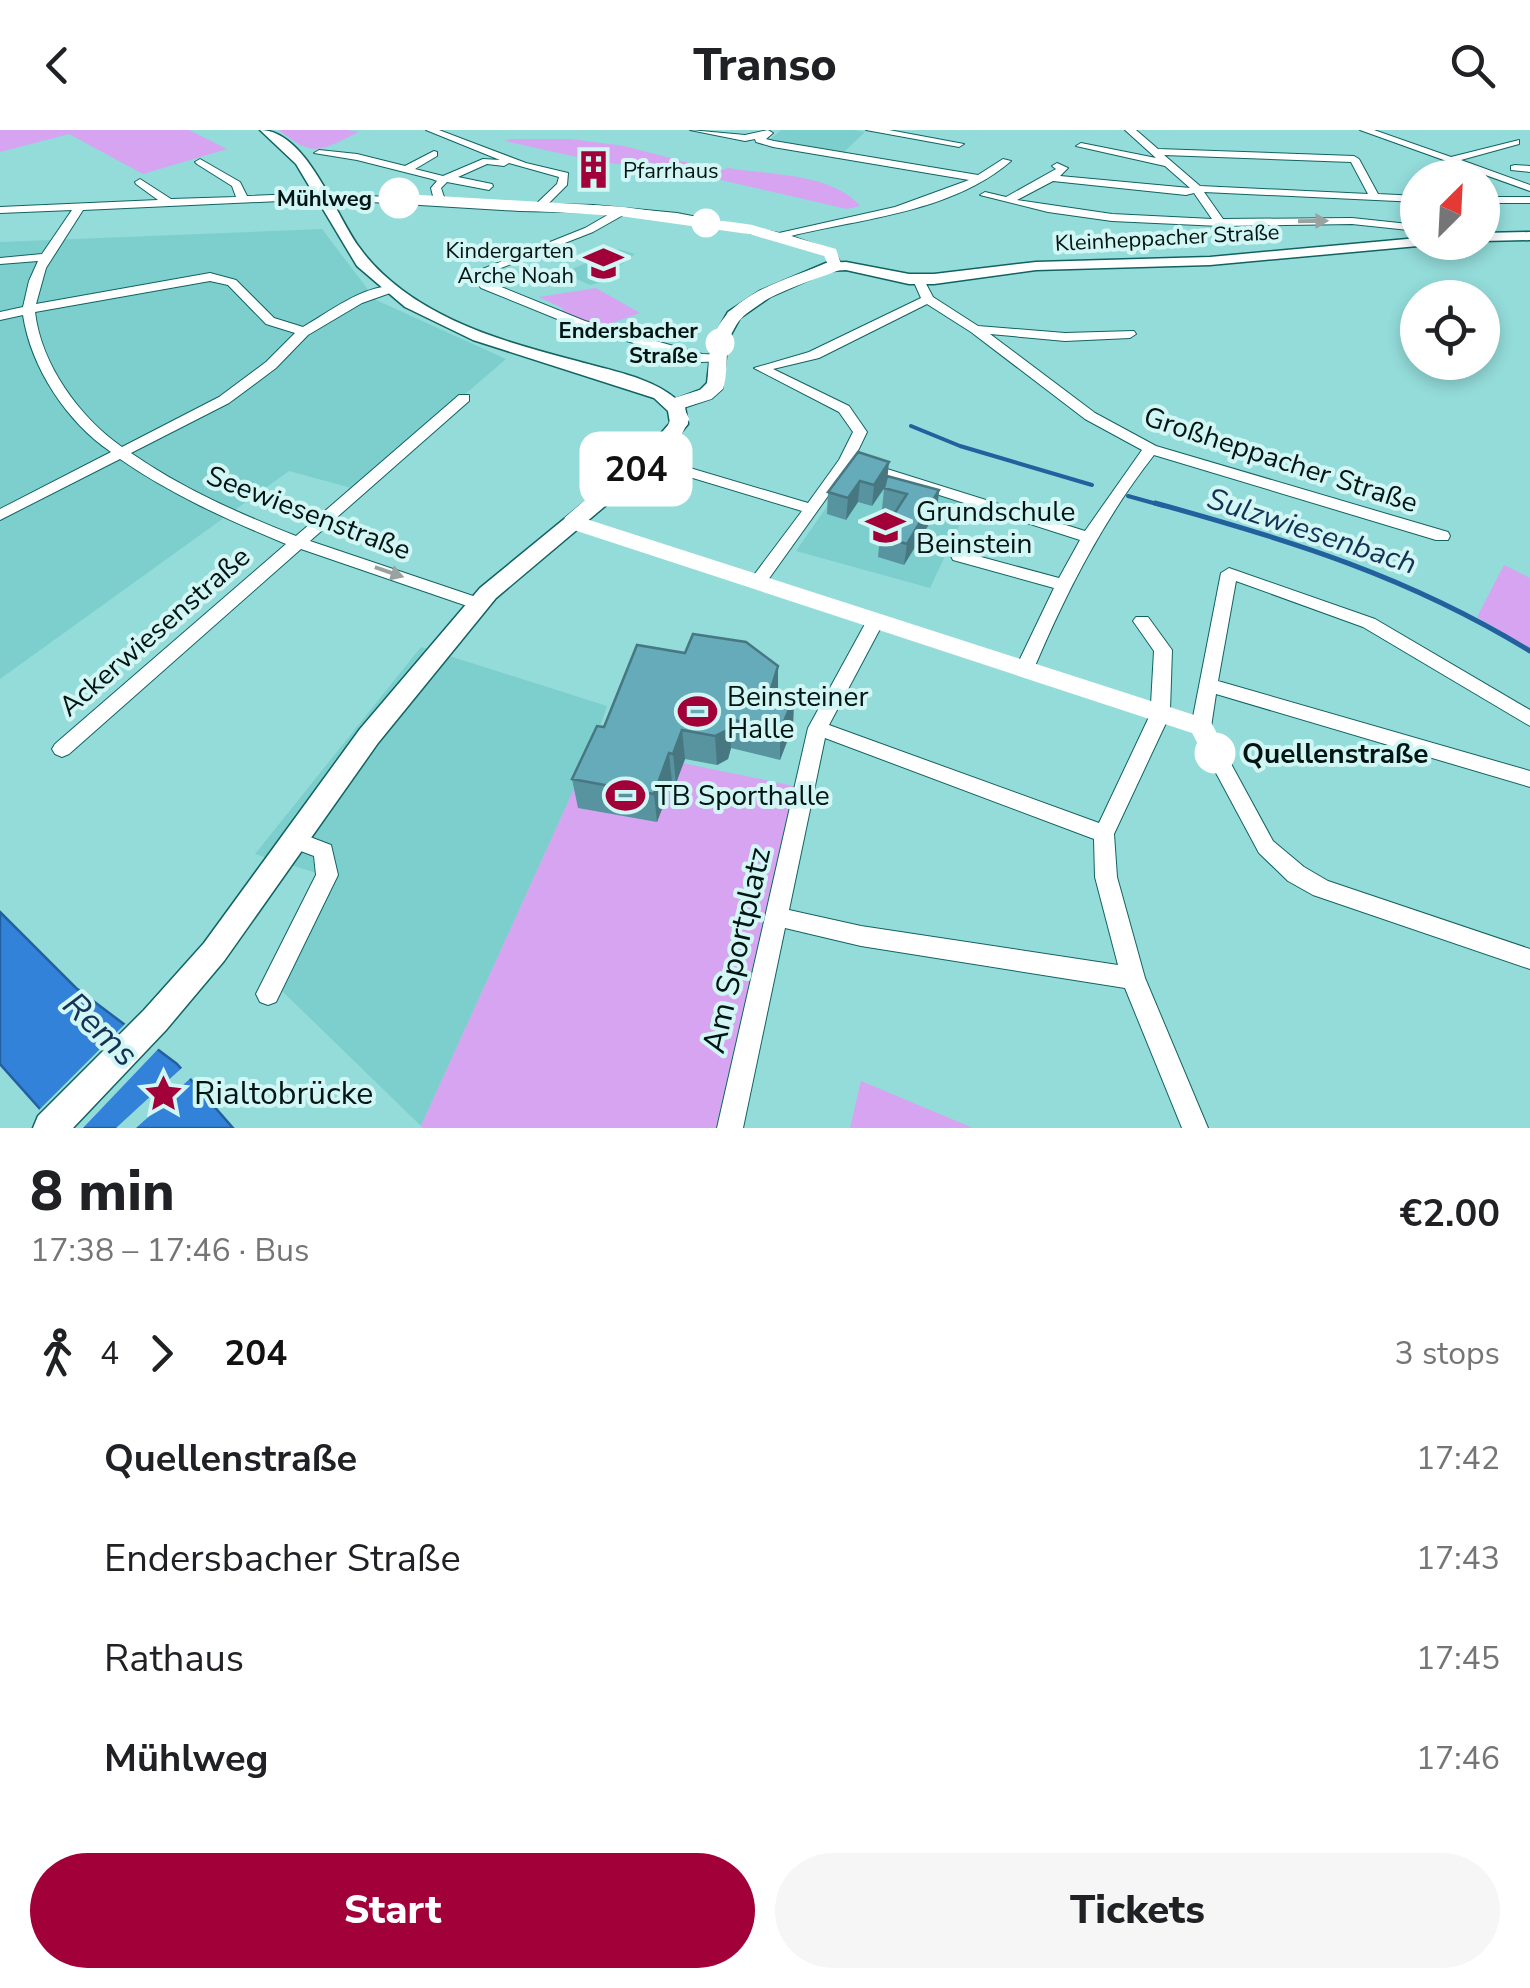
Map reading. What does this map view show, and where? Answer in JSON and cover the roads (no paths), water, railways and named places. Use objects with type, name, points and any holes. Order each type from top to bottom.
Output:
[{"type":"street","points":[[50,1128],[156,1020],[214,952],[369,736],[480,604],[648,460],[679,424],[674,404],[650,390],[518,352],[468,333],[390,289],[348,244],[300,157],[266,130]]},
{"type":"street","points":[[431,130],[566,178],[542,205]]},
{"type":"street","points":[[695,130],[746,138],[768,133]]},
{"type":"street","points":[[871,130],[909,133],[959,144]]},
{"type":"street","points":[[1130,130],[1196,188],[1220,223]]},
{"type":"street","points":[[1362,130],[1530,188]]},
{"type":"street","points":[[1382,135],[1398,130]]},
{"type":"street","points":[[768,133],[759,140],[977,178]]},
{"type":"street","points":[[1455,159],[1516,142]]},
{"type":"street","points":[[1080,146],[1166,163]]},
{"type":"street","points":[[1158,152],[1354,159],[1374,196]]},
{"type":"street","points":[[319,153],[488,186],[485,188]]},
{"type":"street","points":[[406,170],[434,154]]},
{"type":"street","points":[[440,201],[436,188],[446,179],[486,161],[523,164]]},
{"type":"street","points":[[779,236],[910,204],[977,178],[1006,161]]},
{"type":"street","points":[[200,162],[236,184],[243,200]]},
{"type":"street","points":[[1007,201],[1051,178],[1063,168],[1058,166]]},
{"type":"street","points":[[1515,168],[1530,168]]},
{"type":"street","points":[[1051,178],[1186,192],[1196,188],[1400,198]]},
{"type":"street","points":[[140,182],[169,203]]},
{"type":"street","points":[[985,195],[1124,217],[1220,223],[1366,221],[1400,226]]},
{"type":"street","points":[[0,210],[322,196],[520,208],[542,205],[622,211],[779,236],[830,253],[836,265],[766,294],[734,315],[722,332],[713,389],[674,404]]},
{"type":"street","points":[[1500,200],[1530,200]]},
{"type":"street","points":[[28,310],[44,257],[80,208]]},
{"type":"street","points":[[622,211],[589,230],[476,274],[485,284],[581,324],[701,358],[719,358]]},
{"type":"street","points":[[1500,237],[1530,236]]},
{"type":"street","name":"Kleinheppacher Straße","points":[[836,265],[919,280],[1036,266],[1210,261],[1400,244]]},
{"type":"street","points":[[0,261],[44,257]]},
{"type":"street","points":[[0,316],[210,277],[232,282],[270,321],[304,332]]},
{"type":"street","points":[[757,583],[855,447],[853,421],[761,368],[814,355],[928,299],[919,280]]},
{"type":"street","points":[[0,515],[224,400],[271,364],[304,332],[358,300],[390,289]]},
{"type":"street","name":"Großheppacher Straße","points":[[928,299],[975,329],[1090,416],[1151,449],[1442,536]]},
{"type":"street","name":"Seewiesenstraße","points":[[28,310],[41,359],[66,406],[119,455],[194,500],[480,604]]},
{"type":"street","points":[[975,329],[1065,337],[1130,334]]},
{"type":"street","name":"Ackerwiesenstraße","points":[[62,749],[464,398]]},
{"type":"street","points":[[1024,670],[1087,537],[1118,489],[1151,449]]},
{"type":"street","points":[[648,460],[812,509]]},
{"type":"street","points":[[846,461],[1087,537]]},
{"type":"street","points":[[572,522],[1201,727]]},
{"type":"street","points":[[959,556],[1066,585]]},
{"type":"street","points":[[1530,719],[1369,623],[1229,572],[1201,727],[1266,847],[1296,874],[1350,898],[1530,959]]},
{"type":"street","points":[[1142,621],[1163,650],[1160,715],[1104,834],[1106,877],[1133,978],[1195,1128]]},
{"type":"street","name":"Am Sportplatz","points":[[730,1128],[818,728],[876,622]]},
{"type":"street","points":[[1208,684],[1530,779]]},
{"type":"street","points":[[818,728],[1104,834]]},
{"type":"street","points":[[268,994],[327,875],[324,851],[297,841]]},
{"type":"street","points":[[778,917],[861,936],[1133,978]]},
{"type":"water","name":"Rems","points":[[0,912],[76,988],[177,1064],[233,1128],[57,1128],[0,1064]]},
{"type":"waterway","name":"Sulzwiesenbach","points":[[911,426],[960,446],[1092,485]]},
{"type":"waterway","name":"Sulzwiesenbach","points":[[1128,496],[1164,506]]},
{"type":"waterway","name":"Sulzwiesenbach","points":[[1155,503],[1254,531],[1394,581],[1530,651]]},
{"type":"place","name":"Pfarrhaus","points":[[593,170]]},
{"type":"place","name":"Mühlweg","points":[[399,198]]},
{"type":"place","name":"Kindergarten Arche Noah","points":[[604,263]]},
{"type":"place","name":"Endersbacher Straße","points":[[720,343]]},
{"type":"place","name":"Grundschule Beinstein","points":[[886,527]]},
{"type":"place","name":"Beinsteiner Halle","points":[[697,712]]},
{"type":"place","name":"Quellenstraße","points":[[1215,753]]},
{"type":"place","name":"TB Sporthalle","points":[[625,795]]},
{"type":"place","name":"Rialtobrücke","points":[[164,1093]]}]
